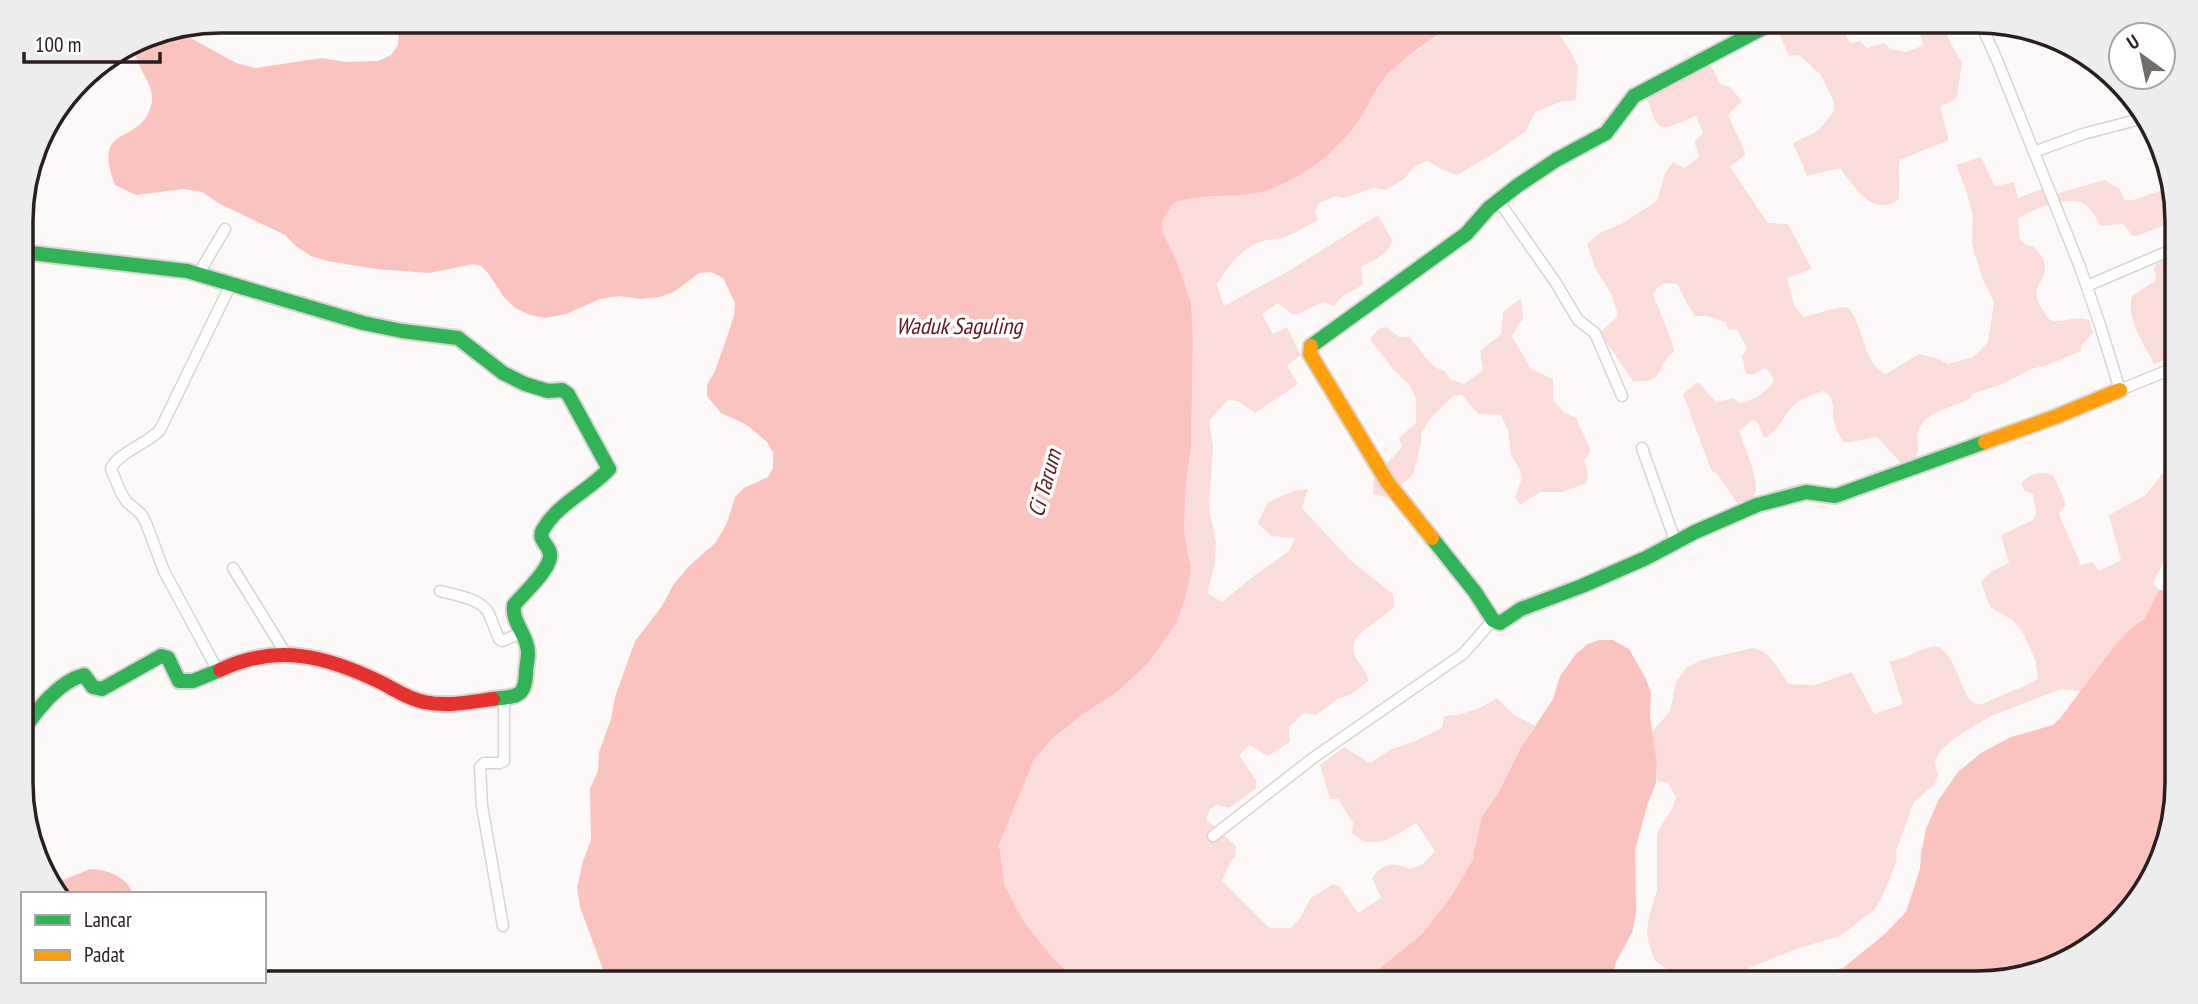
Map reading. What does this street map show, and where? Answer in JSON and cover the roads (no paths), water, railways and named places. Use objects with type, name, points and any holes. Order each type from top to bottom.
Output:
[{"type":"street","points":[[1753,33],[1634,96],[1606,133],[1556,160],[1498,200],[1466,234],[1310,347],[1309,351],[1388,483],[1475,592],[1493,620],[1500,623],[1530,605],[1582,586],[1757,505],[1806,492],[1835,496],[2055,417],[2165,371]]},
{"type":"street","points":[[1985,34],[2087,286],[2119,390]]},
{"type":"street","points":[[2034,152],[2083,134],[2135,120]]},
{"type":"street","points":[[1498,200],[1578,320],[1595,333],[1622,396]]},
{"type":"street","points":[[199,274],[225,229]]},
{"type":"street","points":[[33,716],[61,687],[80,675],[89,679],[93,687],[103,689],[161,656],[165,656],[177,678],[188,683],[256,658],[286,654],[305,656],[346,668],[424,702],[441,704],[521,694],[527,685],[528,648],[512,612],[514,605],[551,560],[541,533],[556,514],[610,469],[568,394],[562,390],[548,391],[524,384],[503,373],[458,338],[363,323],[199,274],[34,253]]},
{"type":"street","points":[[2087,286],[2164,253]]},
{"type":"street","points":[[218,671],[169,582],[146,523],[121,493],[111,469],[120,456],[152,440],[160,430],[232,284]]},
{"type":"street","points":[[1643,448],[1676,542]]},
{"type":"street","points":[[233,568],[286,654]]},
{"type":"street","points":[[440,592],[472,600],[482,606],[502,641],[521,633]]},
{"type":"street","points":[[1213,836],[1313,758],[1463,654],[1493,620]]},
{"type":"street","points":[[503,926],[482,806],[480,766],[505,760],[504,698]]},
{"type":"water","name":"Waduk Saguling","points":[[1440,33],[1390,72],[1354,127],[1335,149],[1313,167],[1287,182],[1261,192],[1197,197],[1173,203],[1162,222],[1163,233],[1176,259],[1191,303],[1191,449],[1184,530],[1191,570],[1186,596],[1177,622],[1149,662],[1116,693],[1053,738],[1034,760],[999,845],[1005,886],[1024,922],[1067,971],[603,971],[580,907],[577,888],[591,840],[590,789],[598,771],[599,752],[611,719],[615,697],[635,641],[662,606],[673,585],[688,567],[716,542],[727,523],[735,497],[744,488],[768,477],[773,468],[773,453],[767,442],[747,425],[721,413],[707,396],[707,385],[715,371],[734,315],[735,303],[723,278],[711,272],[699,273],[674,292],[659,297],[641,299],[619,296],[600,299],[566,314],[545,318],[515,308],[481,266],[474,264],[429,273],[376,269],[327,261],[311,256],[285,235],[220,204],[202,192],[183,189],[136,195],[115,185],[109,165],[109,152],[113,143],[137,127],[145,119],[151,106],[151,90],[136,54],[160,43],[188,37],[236,63],[255,68],[322,58],[346,62],[378,61],[391,55],[398,45],[399,34]]},
{"type":"water","points":[[2159,590],[2165,590],[2164,796],[2161,820],[2150,855],[2140,877],[2110,916],[2071,946],[2038,961],[2014,967],[1990,970],[1834,970],[1843,968],[1886,933],[1906,912],[1920,869],[1926,829],[1939,799],[1958,772],[1981,753],[2011,737],[2053,725],[2115,645],[2144,619]]},
{"type":"water","points":[[1599,640],[1613,640],[1629,649],[1651,693],[1650,717],[1657,763],[1656,783],[1635,850],[1636,915],[1632,933],[1614,970],[1377,970],[1421,935],[1450,898],[1472,861],[1482,816],[1497,795],[1520,749],[1553,699],[1560,676],[1576,654],[1588,644]]},
{"type":"water","points":[[90,869],[104,871],[121,878],[132,892],[68,892],[61,881]]},
{"type":"water label","name":"Ci Tarum","points":[[1044,483]]}]
